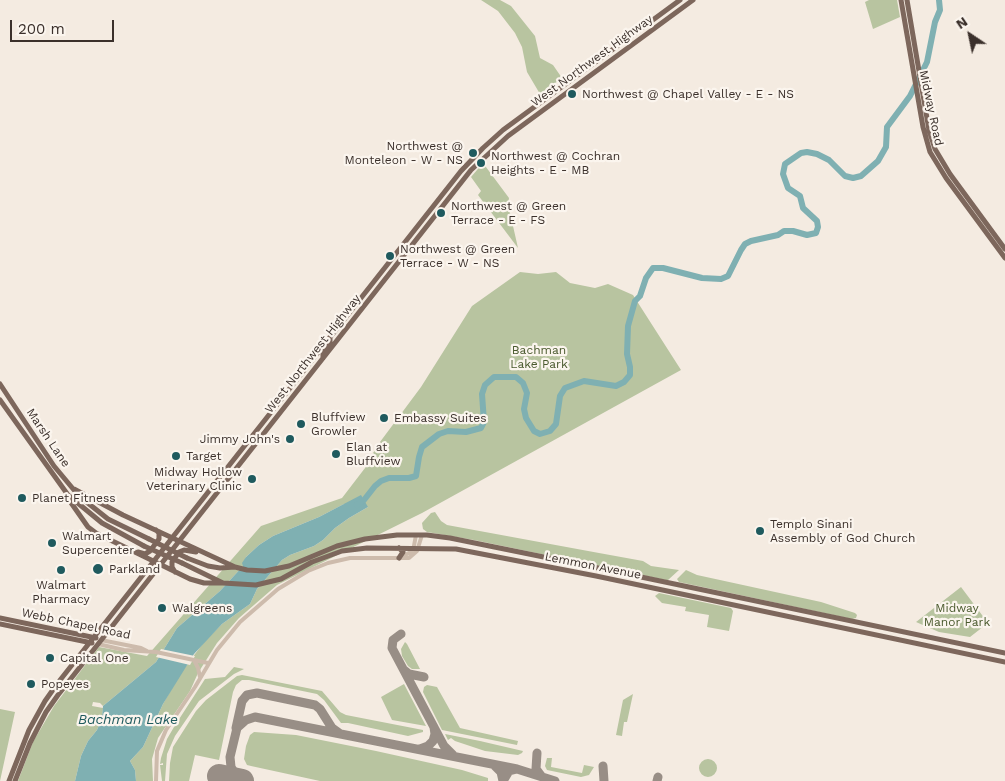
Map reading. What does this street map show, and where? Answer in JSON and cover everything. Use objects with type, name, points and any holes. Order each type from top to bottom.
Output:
[{"type":"main road","name":"West Northwest Highway","points":[[9,781],[24,740],[40,709],[58,684],[461,170],[503,130],[680,0]]},
{"type":"main road","name":"West Northwest Highway","points":[[15,781],[30,743],[46,712],[466,176],[487,153],[508,136],[693,0]]},
{"type":"main road","name":"Midway Road","points":[[901,0],[917,56],[929,130],[935,149],[942,163],[1005,249]]},
{"type":"main road","name":"Midway Road","points":[[907,0],[912,63],[926,142],[933,158],[962,201],[1005,258]]},
{"type":"main road","points":[[560,88],[564,94]]},
{"type":"main road","points":[[503,130],[508,136]]},
{"type":"main road","points":[[461,170],[466,176]]},
{"type":"main road","points":[[426,215],[432,220]]},
{"type":"main road","points":[[389,263],[394,268]]},
{"type":"main road","points":[[343,321],[348,326]]},
{"type":"main road","points":[[323,359],[323,354],[331,341],[330,337]]},
{"type":"main road","name":"Marsh Lane","points":[[0,384],[49,459],[79,496],[103,515],[187,558]]},
{"type":"main road","name":"Marsh Lane","points":[[0,400],[64,490],[94,518],[110,529],[182,563]]},
{"type":"main road","points":[[277,404],[284,409]]},
{"type":"main road","points":[[44,462],[49,459]]},
{"type":"main road","points":[[74,489],[123,515],[236,568]]},
{"type":"main road","points":[[64,490],[67,498],[92,530],[174,572],[204,583],[223,583]]},
{"type":"main road","points":[[203,498],[210,503]]},
{"type":"main road","points":[[128,550],[145,554],[150,551],[160,539],[159,533],[154,529]]},
{"type":"main road","name":"Lemmon Avenue","points":[[187,558],[208,566],[258,571],[282,568],[350,542],[383,536],[419,535],[450,538],[1005,653]]},
{"type":"main road","points":[[399,547],[403,552],[399,558]]},
{"type":"main road","name":"Lemmon Avenue","points":[[182,563],[223,583],[246,585],[281,579],[312,562],[338,552],[367,548],[399,547],[463,550],[1005,662]]},
{"type":"main road","points":[[174,572],[172,562],[181,551],[201,553]]},
{"type":"main road","points":[[596,576],[598,568]]},
{"type":"main road","name":"Webb Chapel Road","points":[[0,618],[42,630]]},
{"type":"main road","name":"Webb Chapel Road","points":[[0,624],[42,630],[99,642]]},
{"type":"main road","points":[[40,709],[46,712]]},
{"type":"street","points":[[156,781],[156,757],[168,726],[226,637],[240,622],[278,589],[299,576],[328,563],[363,557],[411,557],[415,554],[419,535]]},
{"type":"street","name":"Webb Chapel Road","points":[[99,642],[124,650],[156,652],[208,663]]},
{"type":"street","points":[[194,660],[200,678]]},
{"type":"green space","points":[[481,0],[500,0],[511,6],[535,36],[540,58],[553,65],[562,78],[540,94],[527,72],[522,47],[515,33],[498,11]]},
{"type":"green space","points":[[869,0],[897,0],[900,17],[873,29],[865,2]]},
{"type":"green space","points":[[483,163],[509,198],[508,204],[518,248],[478,195],[481,191],[471,177]]},
{"type":"green space","name":"Bachman Lake Park","points":[[520,272],[538,274],[556,272],[570,283],[595,288],[608,284],[633,295],[681,370],[422,513],[277,585],[239,618],[217,643],[198,673],[190,691],[158,738],[152,759],[153,781],[136,781],[135,770],[130,761],[143,747],[163,704],[180,674],[204,642],[222,624],[250,604],[257,589],[282,560],[314,546],[335,528],[368,507],[344,504],[319,517],[273,536],[246,557],[243,566],[220,591],[177,628],[156,662],[103,706],[100,703],[93,702],[92,706],[103,708],[102,718],[81,756],[75,781],[18,781],[33,742],[54,706],[99,647],[147,656],[261,526],[342,498],[375,455],[373,453],[380,442],[421,387],[472,306]]},
{"type":"green space","points":[[435,512],[441,521],[447,525],[643,561],[651,566],[679,570],[666,580],[427,532],[423,529],[422,523],[431,513]]},
{"type":"green space","points":[[686,570],[697,575],[821,602],[857,615],[856,618],[852,619],[679,582],[677,579]]},
{"type":"green space","name":"Midway Manor Park","points":[[961,587],[988,623],[970,637],[939,632],[916,622]]},
{"type":"green space","points":[[659,593],[731,608],[733,611],[729,631],[707,627],[709,615],[685,611],[686,607],[662,603],[655,596]]},
{"type":"green space","points":[[405,642],[420,669],[412,669],[402,656],[401,649]]},
{"type":"green space","points":[[234,667],[244,669],[234,674],[199,701],[175,736],[167,754],[165,781],[162,781],[160,765],[163,765],[163,763],[160,764],[161,758],[167,739],[174,727],[205,679],[225,677]]},
{"type":"green space","points":[[242,675],[322,691],[340,712],[346,715],[423,730],[423,732],[408,736],[341,723],[324,700],[317,694],[242,680],[236,685],[233,692],[219,760],[195,755],[189,781],[169,781],[173,747],[196,711],[206,700],[237,676]]},
{"type":"green space","points":[[404,684],[426,726],[392,720],[381,697]]},
{"type":"green space","points":[[427,685],[437,687],[460,728],[518,741],[517,745],[442,730],[423,692],[424,687]]},
{"type":"green space","points":[[633,694],[627,722],[624,722],[622,736],[616,735],[623,700]]},
{"type":"green space","points":[[0,709],[15,712],[0,781]]},
{"type":"green space","points":[[254,732],[296,735],[376,751],[462,770],[488,778],[488,781],[320,781],[247,765],[244,759],[246,746],[250,735]]},
{"type":"green space","points":[[445,734],[523,751],[518,755],[485,751],[451,738],[448,740]]},
{"type":"green space","points":[[547,758],[552,758],[551,767],[582,773],[584,765],[594,767],[589,775],[581,777],[547,770],[545,766]]},
{"type":"green space","points":[[704,759],[712,759],[717,764],[715,775],[704,777],[699,772],[699,764]]},
{"type":"water","name":"Bachman Lake","points":[[361,495],[368,507],[335,528],[314,546],[282,560],[257,589],[250,604],[222,624],[194,654],[163,704],[143,747],[130,761],[135,770],[136,781],[75,781],[81,756],[102,718],[103,706],[156,662],[177,628],[220,591],[243,566],[242,563],[246,557],[273,536],[319,517]]},
{"type":"pier","points":[[161,649],[195,656],[190,665],[156,657]]},
{"type":"waterway","points":[[357,505],[381,481],[389,478],[416,476],[422,447],[439,434],[448,431],[466,432],[481,428],[484,422],[482,394],[485,385],[494,377],[516,377],[523,383],[527,393],[524,409],[526,418],[534,431],[540,434],[550,431],[556,424],[560,396],[565,388],[584,381],[616,386],[624,382],[630,375],[627,354],[628,326],[635,301],[640,296],[646,278],[653,268],[663,268],[702,278],[721,279],[728,276],[741,250],[745,244],[751,241],[778,235],[784,231],[793,231],[807,235],[816,233],[817,221],[803,208],[800,196],[788,188],[783,174],[785,164],[801,153],[817,154],[829,160],[845,176],[853,178],[861,176],[878,161],[886,147],[887,127],[910,96],[927,62],[935,22],[940,10],[939,0]]},
{"type":"taxiway","points":[[401,634],[393,640],[392,648],[444,746],[453,755]]},
{"type":"taxiway","points":[[404,670],[409,674],[424,677]]},
{"type":"taxiway","points":[[236,728],[242,701],[247,695],[257,693],[315,705],[320,709],[332,728],[339,733]]},
{"type":"taxiway","points":[[247,781],[239,778],[234,772],[231,767],[230,757],[237,728],[246,720],[255,717],[517,769],[555,781]]},
{"type":"taxiway","points":[[420,749],[428,746],[433,741],[434,727]]},
{"type":"taxiway","points":[[537,753],[536,769],[542,777]]},
{"type":"taxiway","points":[[494,765],[501,772],[503,781],[509,771],[517,769]]},
{"type":"taxiway","points":[[603,766],[604,781]]},
{"type":"taxiway","points":[[657,781],[658,777]]},
{"type":"runway","points":[[219,776],[242,781]]},
{"type":"place","name":"Northwest @ Chapel Valley - E - NS","points":[[572,94]]},
{"type":"place","name":"Northwest @ Monteleon - W - NS","points":[[473,153]]},
{"type":"place","name":"Northwest @ Cochran Heights - E - MB","points":[[481,163]]},
{"type":"place","name":"Northwest @ Green Terrace - E - FS","points":[[441,213]]},
{"type":"place","name":"Northwest @ Green Terrace - W - NS","points":[[390,256]]},
{"type":"place","name":"Embassy Suites","points":[[384,418]]},
{"type":"place","name":"Bluffview Growler","points":[[301,424]]},
{"type":"place","name":"Jimmy John's","points":[[290,439]]},
{"type":"place","name":"Elan at Bluffview","points":[[336,454]]},
{"type":"place","name":"Target","points":[[176,456]]},
{"type":"place","name":"Midway Hollow Veterinary Clinic","points":[[252,479]]},
{"type":"place","name":"Planet Fitness","points":[[22,498]]},
{"type":"place","name":"Templo Sinani Assembly of God Church","points":[[760,531]]},
{"type":"place","name":"Walmart Supercenter","points":[[52,543]]},
{"type":"place","name":"Parkland","points":[[98,569]]},
{"type":"place","name":"Walmart Pharmacy","points":[[61,570]]},
{"type":"place","name":"Walgreens","points":[[162,608]]},
{"type":"place","name":"Capital One","points":[[50,658]]},
{"type":"place","name":"Popeyes","points":[[31,684]]}]
